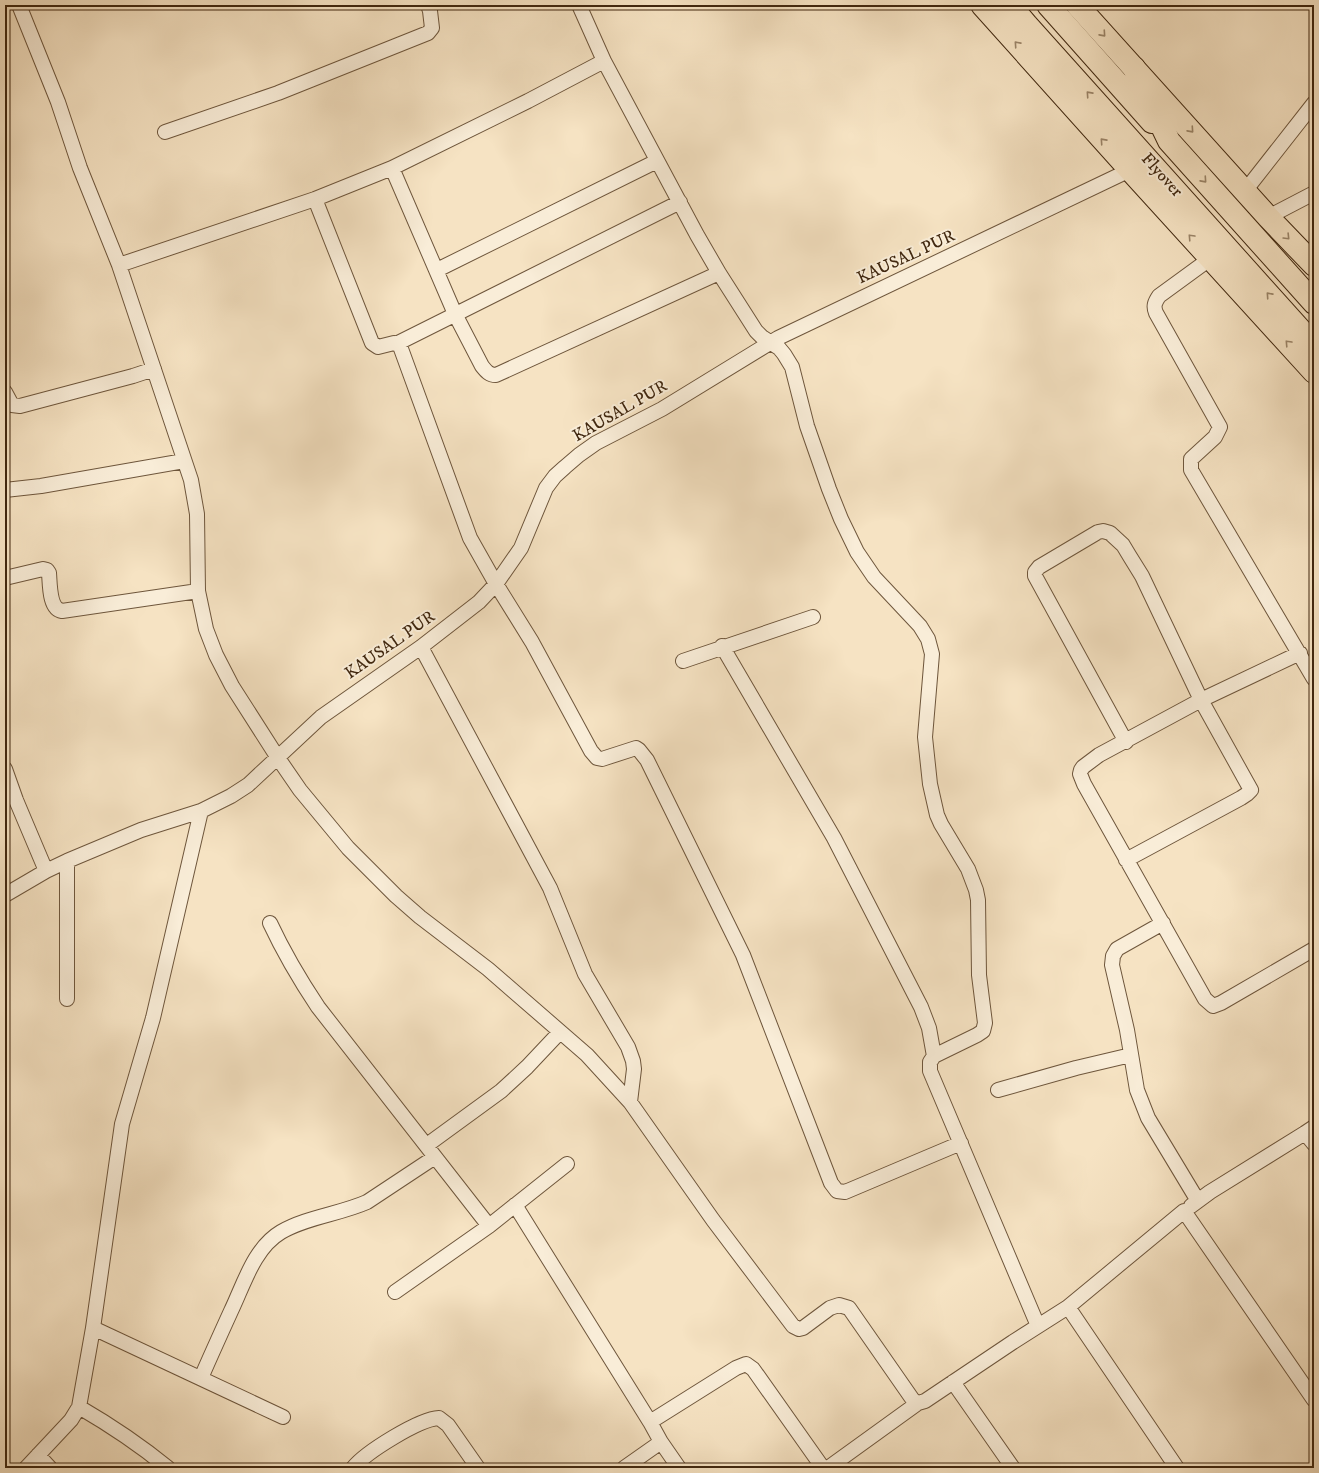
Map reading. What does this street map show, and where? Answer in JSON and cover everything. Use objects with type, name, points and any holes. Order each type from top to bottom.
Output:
[{"type":"main road","points":[[982,5],[1314,372]]},
{"type":"main road","name":"Flyover","points":[[1010,5],[1314,345]]},
{"type":"main road","name":"Flyover","points":[[1048,5],[1314,303]]},
{"type":"main road","points":[[1077,5],[1268,217],[1314,265]]},
{"type":"main road","points":[[1134,68],[1169,141]]},
{"type":"street","points":[[19,5],[58,102],[80,168],[119,265],[191,480],[195,502],[198,591],[206,629],[216,655],[232,686],[278,758],[300,790],[324,820],[371,872],[420,917],[488,969],[587,1055],[630,1102],[709,1214],[793,1326],[798,1329],[803,1328],[830,1308],[839,1305],[849,1308],[913,1400],[918,1403]]},
{"type":"street","points":[[579,5],[604,61],[719,273],[756,331],[769,343],[779,348],[792,367],[799,398],[829,488],[841,519],[857,552],[874,577],[925,632],[931,646],[932,654],[926,737],[929,777],[937,815],[968,869],[976,890],[978,900],[980,975],[985,1023],[982,1031],[977,1035],[934,1056],[930,1062],[930,1071],[1038,1326]]},
{"type":"street","points":[[165,132],[278,93],[428,33],[432,28],[433,7]]},
{"type":"street","points":[[119,265],[315,199],[392,168],[604,61]]},
{"type":"street","points":[[1245,191],[1314,103]]},
{"type":"street","points":[[437,270],[657,161]]},
{"type":"street","points":[[392,168],[456,314],[482,366],[489,374],[496,375],[719,273]]},
{"type":"street","name":"KAUSAL PUR","points":[[5,895],[46,871],[67,861],[141,830],[201,811],[248,785],[321,717],[421,647],[470,610],[496,584],[521,548],[546,488],[555,476],[564,467],[596,443],[662,409],[769,343],[862,297],[1130,170]]},
{"type":"street","points":[[1268,217],[1314,193]]},
{"type":"street","points":[[315,199],[372,343],[378,347],[396,344],[680,202]]},
{"type":"street","points":[[1211,258],[1160,296],[1154,308],[1220,427],[1216,436],[1191,459],[1191,470],[1314,679]]},
{"type":"street","points":[[396,344],[400,346],[402,350],[467,530],[496,584],[532,642],[594,755],[602,759],[634,748],[639,750],[647,760],[743,954],[827,1174],[834,1188],[840,1192],[845,1192],[961,1144]]},
{"type":"street","points":[[5,392],[12,405],[20,406],[133,376],[154,368]]},
{"type":"street","points":[[5,490],[41,486],[184,461]]},
{"type":"street","points":[[1126,742],[1035,576],[1035,572],[1039,567],[1098,532],[1103,531],[1110,533],[1123,545],[1142,576],[1201,700],[1251,788],[1250,792],[1241,798],[1126,860]]},
{"type":"street","points":[[5,578],[43,569],[47,570],[49,573],[53,605],[57,610],[62,611],[198,591]]},
{"type":"street","points":[[683,661],[722,646],[813,617]]},
{"type":"street","points":[[722,646],[841,852],[924,1012],[929,1028],[934,1056]]},
{"type":"street","points":[[421,647],[550,888],[585,974],[628,1047],[634,1062],[630,1102]]},
{"type":"street","points":[[1300,653],[1201,700],[1099,756],[1083,767],[1080,774],[1126,860],[1205,999],[1213,1006],[1221,1003],[1314,949]]},
{"type":"street","points":[[5,769],[16,800],[46,871]]},
{"type":"street","points":[[26,1468],[71,1420],[79,1407],[93,1328],[122,1124],[151,1024],[201,811]]},
{"type":"street","points":[[67,861],[67,999]]},
{"type":"street","points":[[270,923],[289,961],[318,1007],[489,1226]]},
{"type":"street","points":[[1163,923],[1117,949],[1113,956],[1112,965],[1137,1090],[1148,1118],[1198,1201]]},
{"type":"street","points":[[427,1145],[510,1083],[560,1032]]},
{"type":"street","points":[[998,1090],[1076,1068],[1131,1055]]},
{"type":"street","points":[[828,1468],[918,1403],[925,1401],[1038,1326],[1068,1308],[1198,1201],[1310,1130],[1314,1144]]},
{"type":"street","points":[[201,1378],[254,1263],[265,1246],[271,1240],[281,1232],[294,1226],[357,1207],[367,1202],[435,1157]]},
{"type":"street","points":[[395,1292],[489,1226],[567,1164]]},
{"type":"street","points":[[515,1205],[661,1442],[679,1468]]},
{"type":"street","points":[[1184,1211],[1314,1400]]},
{"type":"street","points":[[1068,1308],[1177,1468]]},
{"type":"street","points":[[93,1328],[284,1417]]},
{"type":"street","points":[[650,1422],[736,1368],[746,1364],[753,1369],[823,1468]]},
{"type":"street","points":[[953,1382],[1013,1468]]},
{"type":"street","points":[[79,1407],[145,1450],[168,1468]]},
{"type":"street","points":[[353,1468],[361,1459],[378,1447],[424,1422],[439,1418],[445,1421],[478,1468]]},
{"type":"street","points":[[624,1468],[661,1442]]},
{"type":"street","points":[[38,1454],[50,1468]]}]
